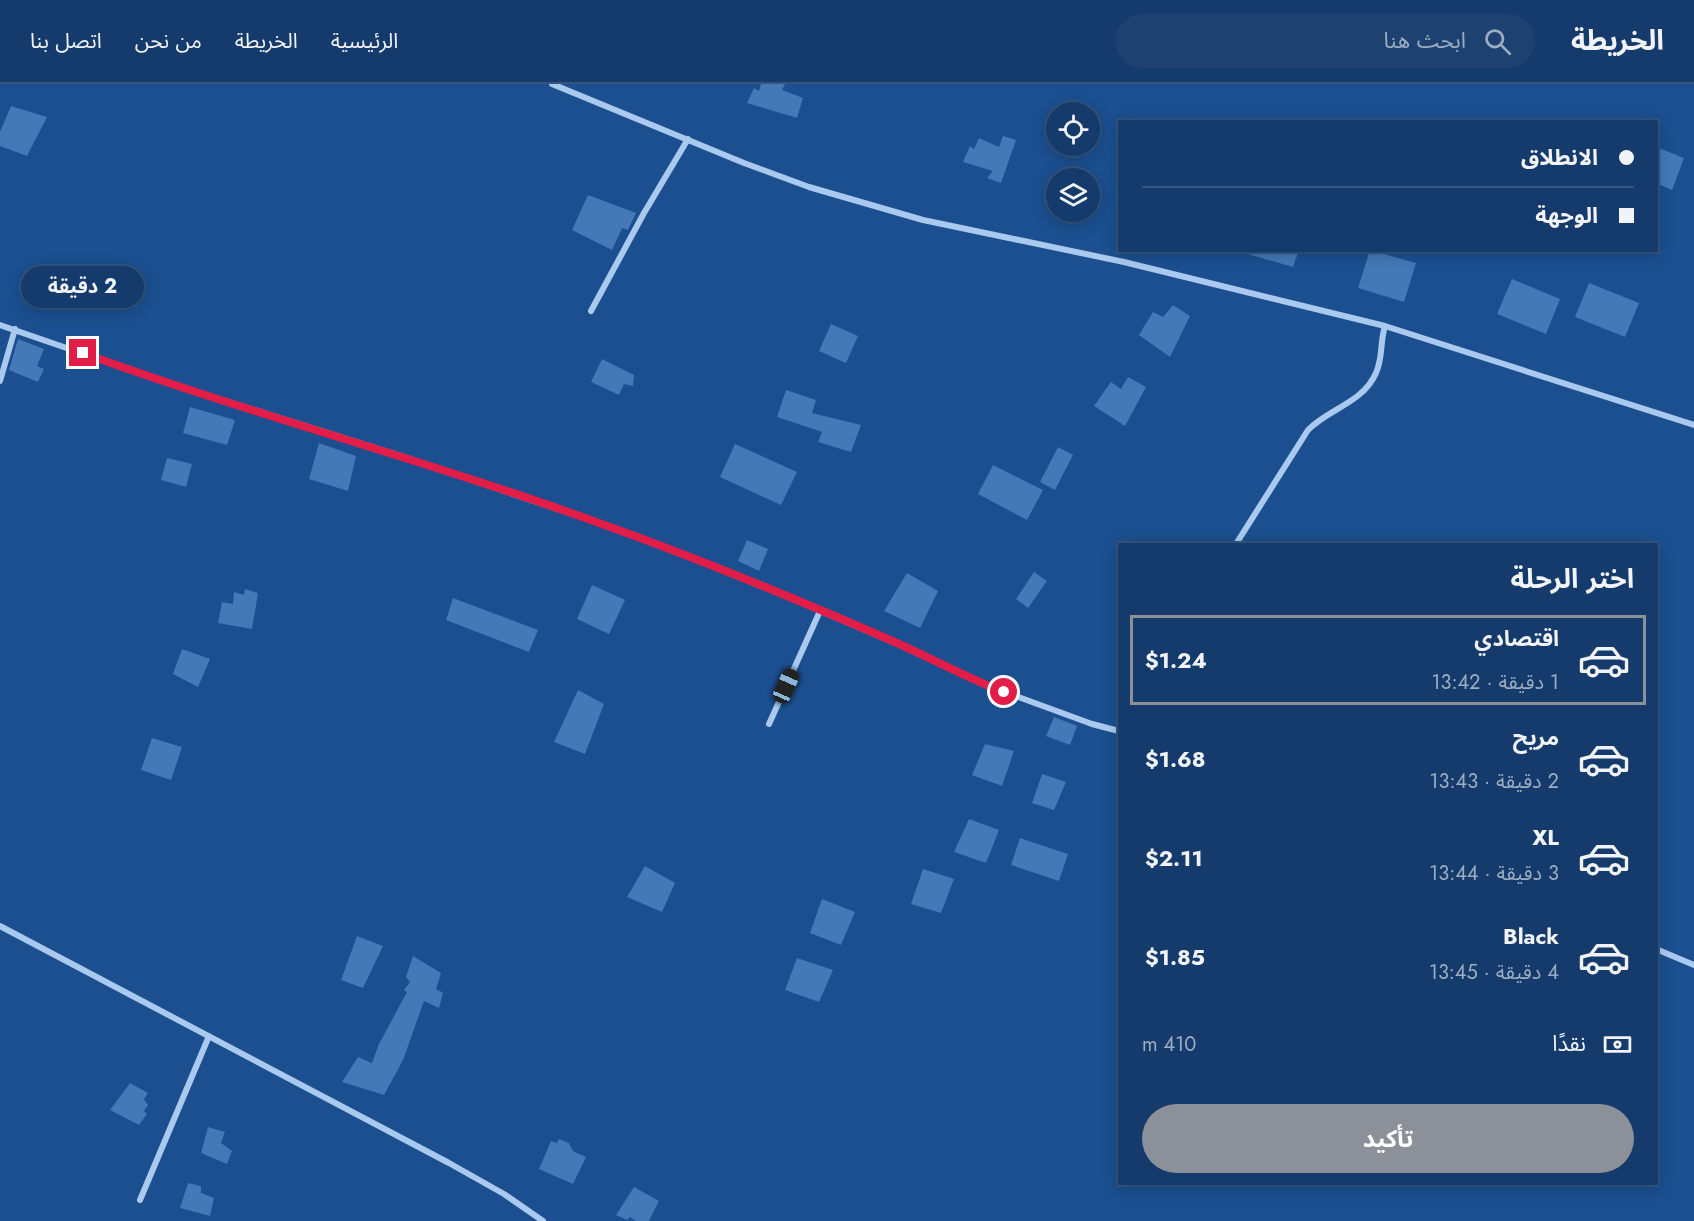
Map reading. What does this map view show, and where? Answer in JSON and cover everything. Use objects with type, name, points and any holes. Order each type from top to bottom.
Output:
[{"type":"street","points":[[552,84],[809,187],[923,220],[1135,264],[1385,326],[1694,425]]},
{"type":"street","points":[[591,311],[644,213],[688,140]]},
{"type":"street","points":[[0,325],[171,384],[395,454],[599,523],[681,553],[820,611],[983,684],[1092,724],[1118,731]]},
{"type":"street","points":[[1237,543],[1308,430],[1316,422],[1358,396],[1371,383],[1377,371],[1385,326]]},
{"type":"street","points":[[0,381],[15,329]]},
{"type":"street","points":[[769,724],[820,611]]},
{"type":"street","points":[[0,926],[458,1168],[504,1194],[543,1221]]},
{"type":"street","points":[[1658,950],[1694,965]]},
{"type":"street","points":[[140,1200],[209,1036]]},
{"type":"building","points":[[761,84],[785,84],[782,90],[803,98],[797,118],[747,103],[754,88],[759,91]]},
{"type":"building","points":[[11,106],[47,117],[27,156],[0,146],[0,132]]},
{"type":"building","points":[[1003,136],[1016,140],[1001,183],[987,178],[993,171],[963,162],[970,146],[974,149],[979,138],[999,147]]},
{"type":"building","points":[[1658,148],[1684,158],[1672,190],[1658,184]]},
{"type":"building","points":[[588,195],[636,213],[628,230],[622,228],[612,250],[572,230]]},
{"type":"building","points":[[1248,252],[1298,252],[1293,267],[1248,254]]},
{"type":"building","points":[[1369,252],[1416,263],[1404,302],[1358,288]]},
{"type":"building","points":[[1512,279],[1560,299],[1546,334],[1497,314]]},
{"type":"building","points":[[1589,283],[1639,303],[1625,337],[1575,317]]},
{"type":"building","points":[[1173,305],[1190,316],[1170,357],[1139,335],[1153,312],[1163,317]]},
{"type":"building","points":[[831,324],[858,336],[846,363],[819,351]]},
{"type":"building","points":[[18,339],[44,349],[37,366],[44,369],[38,382],[9,370]]},
{"type":"building","points":[[602,359],[634,375],[633,386],[624,384],[619,395],[591,382]]},
{"type":"building","points":[[1128,377],[1146,387],[1125,426],[1094,406],[1111,382],[1121,389]]},
{"type":"building","points":[[786,390],[816,400],[812,413],[861,425],[851,452],[818,442],[822,432],[777,417]]},
{"type":"building","points":[[190,407],[235,420],[227,445],[183,433]]},
{"type":"building","points":[[319,443],[356,456],[348,491],[309,479]]},
{"type":"building","points":[[735,444],[797,472],[781,505],[720,477]]},
{"type":"building","points":[[1058,447],[1073,455],[1055,490],[1040,482]]},
{"type":"building","points":[[167,458],[192,464],[186,487],[161,480]]},
{"type":"building","points":[[993,465],[1043,490],[1027,520],[978,494]]},
{"type":"building","points":[[747,540],[768,549],[759,571],[738,561]]},
{"type":"building","points":[[1034,572],[1047,581],[1028,608],[1016,599]]},
{"type":"building","points":[[907,573],[938,591],[920,628],[884,611]]},
{"type":"building","points":[[592,585],[625,600],[609,634],[577,619]]},
{"type":"building","points":[[245,589],[258,593],[252,629],[218,623],[222,602],[233,604],[234,592],[244,595]]},
{"type":"building","points":[[453,598],[538,630],[529,652],[446,620]]},
{"type":"building","points":[[182,649],[210,659],[198,687],[173,674]]},
{"type":"building","points":[[578,690],[604,704],[585,754],[554,742]]},
{"type":"building","points":[[1054,717],[1077,726],[1070,745],[1046,736]]},
{"type":"building","points":[[152,738],[182,747],[171,780],[141,770]]},
{"type":"building","points":[[985,744],[1014,751],[1002,786],[972,775]]},
{"type":"building","points":[[1042,774],[1066,782],[1054,810],[1032,803]]},
{"type":"building","points":[[969,819],[999,830],[986,863],[954,852]]},
{"type":"building","points":[[1020,838],[1068,854],[1059,881],[1011,865]]},
{"type":"building","points":[[645,866],[675,883],[662,912],[627,897]]},
{"type":"building","points":[[923,869],[954,879],[941,913],[911,904]]},
{"type":"building","points":[[822,899],[855,912],[841,945],[810,933]]},
{"type":"building","points":[[357,936],[383,946],[363,988],[341,980]]},
{"type":"building","points":[[413,956],[441,973],[436,989],[443,993],[439,1008],[424,1001],[403,1060],[384,1095],[342,1082],[358,1057],[372,1063],[379,1044],[407,992],[404,990],[410,982],[406,977]]},
{"type":"building","points":[[797,958],[833,970],[819,1002],[785,990]]},
{"type":"building","points":[[130,1083],[148,1093],[144,1099],[148,1105],[144,1111],[147,1114],[139,1125],[110,1110]]},
{"type":"building","points":[[208,1127],[225,1132],[221,1143],[232,1151],[227,1164],[201,1153]]},
{"type":"building","points":[[559,1139],[569,1143],[573,1151],[586,1157],[573,1184],[539,1169],[551,1141],[557,1143]]},
{"type":"building","points":[[188,1183],[201,1186],[201,1193],[214,1198],[210,1216],[180,1208]]},
{"type":"building","points":[[634,1187],[659,1201],[649,1221],[636,1221],[630,1217],[627,1220],[616,1215]]},
{"type":"route","points":[[83,353],[171,384],[395,454],[681,553],[900,645],[1004,692]]}]
